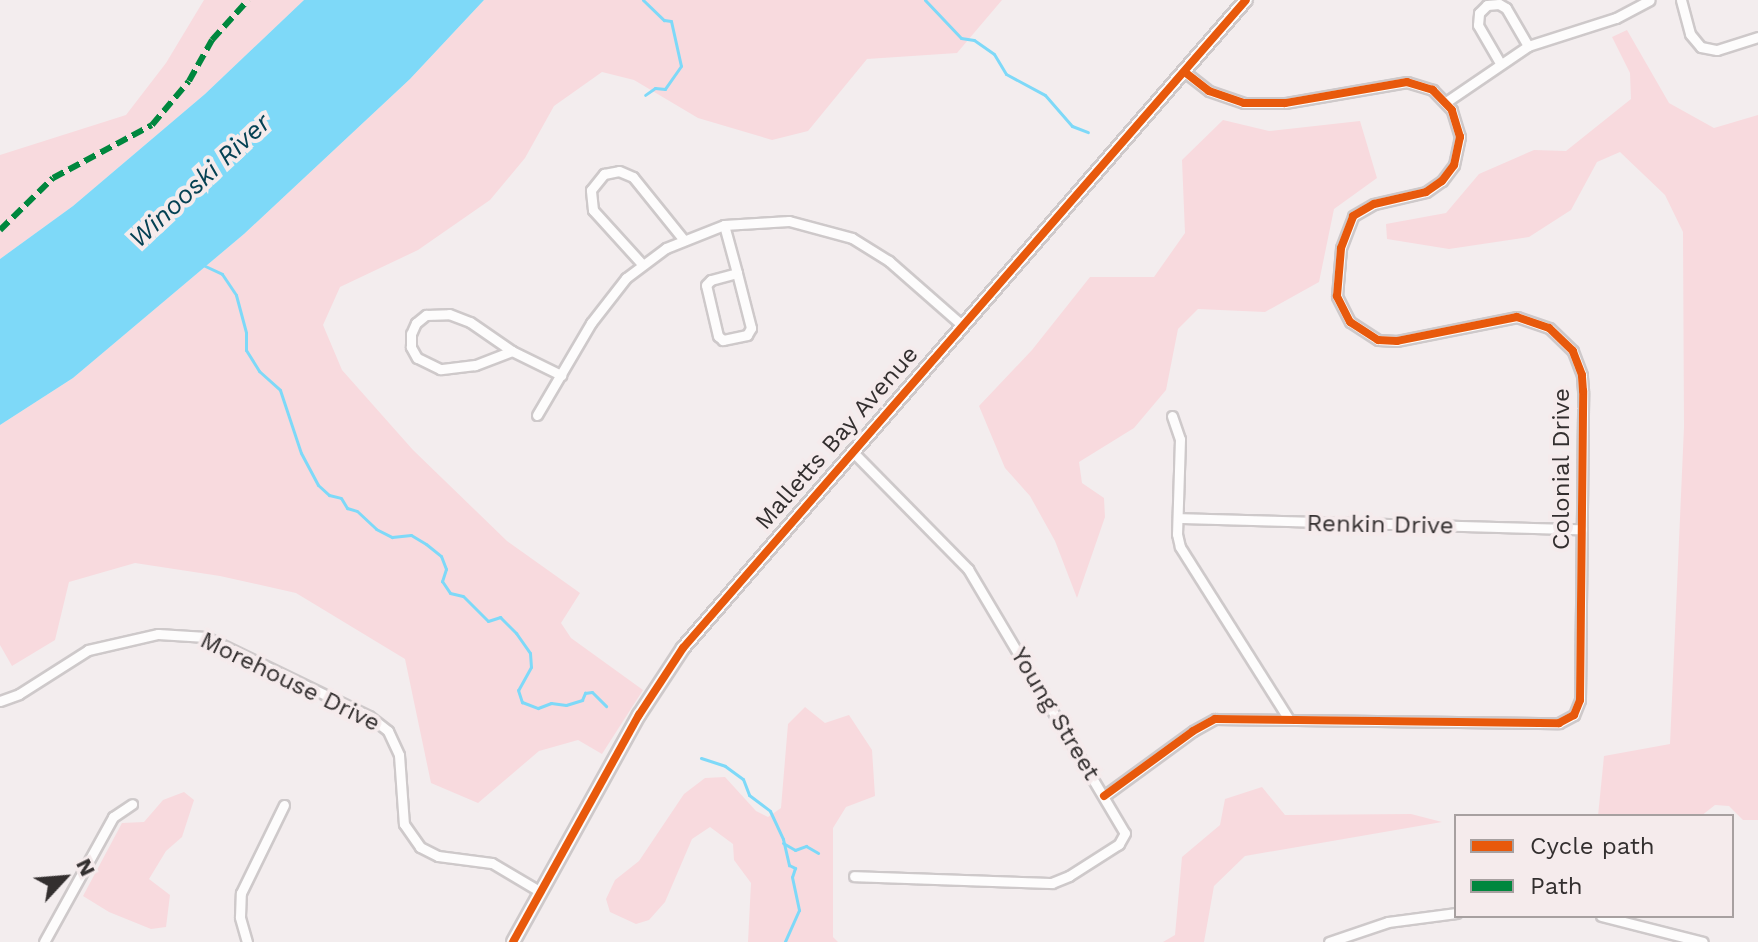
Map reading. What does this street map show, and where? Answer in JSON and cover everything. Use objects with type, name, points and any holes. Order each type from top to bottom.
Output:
[{"type":"street","name":"Malletts Bay Avenue","points":[[513,942],[639,715],[683,648],[1246,0]]},
{"type":"street","points":[[1185,72],[1220,97],[1244,103],[1285,103],[1398,82],[1425,86],[1446,102],[1528,46],[1616,18],[1650,0]]},
{"type":"street","points":[[1681,0],[1690,34],[1701,47],[1717,50],[1758,37]]},
{"type":"street","points":[[1500,63],[1478,25],[1479,13],[1484,7],[1495,3],[1506,8],[1528,46]]},
{"type":"street","name":"Colonial Drive","points":[[1104,796],[1208,722],[1223,718],[1559,723],[1570,719],[1580,700],[1582,375],[1573,351],[1556,332],[1534,320],[1509,317],[1387,341],[1355,328],[1339,305],[1337,287],[1341,248],[1353,216],[1374,204],[1426,192],[1442,181],[1454,165],[1459,147],[1459,128],[1446,102]]},
{"type":"street","points":[[642,264],[593,210],[591,190],[604,174],[619,171],[633,177],[683,239]]},
{"type":"street","points":[[537,415],[604,303],[642,264],[683,239],[724,225],[789,221],[852,238],[889,261],[963,326]]},
{"type":"street","points":[[724,225],[737,273],[751,330],[747,335],[723,340],[718,336],[706,285],[711,280],[737,273]]},
{"type":"street","points":[[512,351],[475,365],[440,369],[417,358],[411,347],[411,334],[416,323],[426,315],[449,314],[470,322],[512,351],[561,375]]},
{"type":"street","points":[[1172,416],[1180,439],[1180,547],[1288,718]]},
{"type":"street","name":"Young Street","points":[[853,452],[968,569],[1124,829],[1125,837],[1060,881],[1041,884],[854,876]]},
{"type":"street","name":"Renkin Drive","points":[[1178,518],[1582,529]]},
{"type":"street","name":"Morehouse Drive","points":[[0,701],[19,694],[88,650],[158,634],[206,637],[369,716],[388,731],[399,755],[404,824],[420,847],[438,856],[492,863],[541,892]]},
{"type":"street","points":[[44,942],[113,817],[132,804]]},
{"type":"street","points":[[247,942],[240,917],[241,893],[284,805]]},
{"type":"street","points":[[1329,942],[1388,922],[1454,913]]},
{"type":"street","points":[[1609,918],[1703,942]]},
{"type":"shaded area","points":[[204,0],[304,0],[205,94],[73,206],[0,259],[0,155],[126,115],[166,63]]},
{"type":"shaded area","points":[[484,0],[1002,0],[957,53],[867,59],[808,131],[772,140],[698,118],[634,80],[602,72],[554,106],[525,158],[490,200],[418,250],[340,287],[323,325],[342,370],[413,450],[507,541],[580,593],[561,623],[571,638],[643,690],[602,754],[578,740],[539,751],[478,803],[431,783],[405,659],[296,593],[220,576],[135,563],[69,582],[55,640],[12,666],[0,645],[0,425],[73,378],[244,234],[410,79]]},
{"type":"shaded area","points":[[1627,30],[1669,103],[1714,128],[1758,115],[1758,820],[1743,820],[1729,806],[1715,805],[1704,814],[1598,814],[1604,756],[1670,744],[1684,427],[1683,232],[1665,195],[1620,152],[1597,162],[1571,210],[1529,237],[1449,249],[1387,239],[1386,224],[1446,213],[1479,174],[1534,150],[1566,151],[1631,99],[1630,73],[1612,37]]},
{"type":"shaded area","points":[[1223,120],[1269,131],[1360,121],[1377,178],[1334,209],[1319,282],[1265,312],[1198,309],[1178,329],[1166,390],[1134,428],[1079,462],[1082,483],[1104,498],[1105,517],[1077,598],[1055,541],[1030,496],[1005,468],[979,406],[1032,350],[1090,277],[1154,277],[1185,233],[1182,160]]},
{"type":"shaded area","points":[[805,707],[825,723],[849,715],[872,750],[875,796],[846,807],[833,828],[833,937],[838,942],[748,942],[751,883],[734,860],[733,844],[710,827],[692,839],[665,902],[649,920],[636,924],[610,912],[606,899],[615,880],[639,861],[684,794],[705,778],[725,777],[756,811],[768,817],[781,808],[788,724]]},
{"type":"shaded area","points":[[1262,787],[1285,815],[1411,814],[1442,822],[1245,856],[1214,886],[1204,942],[1163,942],[1175,935],[1182,857],[1220,825],[1225,799]]},
{"type":"shaded area","points":[[184,792],[194,800],[182,837],[166,851],[149,879],[170,895],[166,927],[151,929],[109,912],[83,896],[122,823],[144,822],[163,800]]},
{"type":"water","name":"Winooski River","points":[[304,0],[484,0],[410,79],[244,234],[73,378],[0,425],[0,259],[73,206],[205,94]]},
{"type":"waterway","points":[[643,0],[664,20],[671,21],[681,66],[665,89],[655,88],[645,95]]},
{"type":"waterway","points":[[925,0],[961,38],[974,40],[994,54],[1006,74],[1045,95],[1072,126],[1088,132]]},
{"type":"waterway","points":[[203,265],[222,274],[236,295],[246,333],[246,350],[259,371],[280,390],[301,453],[318,485],[329,495],[341,498],[347,508],[357,511],[376,529],[392,537],[411,535],[426,544],[441,556],[446,569],[442,581],[450,593],[463,596],[488,621],[500,617],[516,633],[530,653],[531,667],[518,690],[522,702],[538,708],[551,703],[566,705],[582,700],[585,693],[592,692],[606,706]]},
{"type":"waterway","points":[[701,758],[725,766],[743,779],[749,795],[770,811],[783,839],[789,865],[795,868],[792,877],[799,910],[785,942]]},
{"type":"waterway","points":[[783,843],[795,850],[806,846],[818,853]]},
{"type":"marked path","points":[[0,230],[53,178],[152,125],[189,81],[212,40],[248,0]]},
{"type":"cycle path","points":[[513,942],[639,715],[683,648],[1246,0]]},
{"type":"cycle path","points":[[1104,796],[1193,731],[1215,719],[1559,723],[1574,715],[1580,700],[1583,391],[1582,375],[1573,351],[1549,328],[1517,317],[1397,341],[1378,340],[1350,322],[1337,296],[1341,248],[1353,216],[1374,204],[1426,192],[1442,181],[1454,165],[1460,137],[1452,110],[1433,90],[1407,82],[1285,103],[1244,103],[1209,91],[1185,72]]}]
